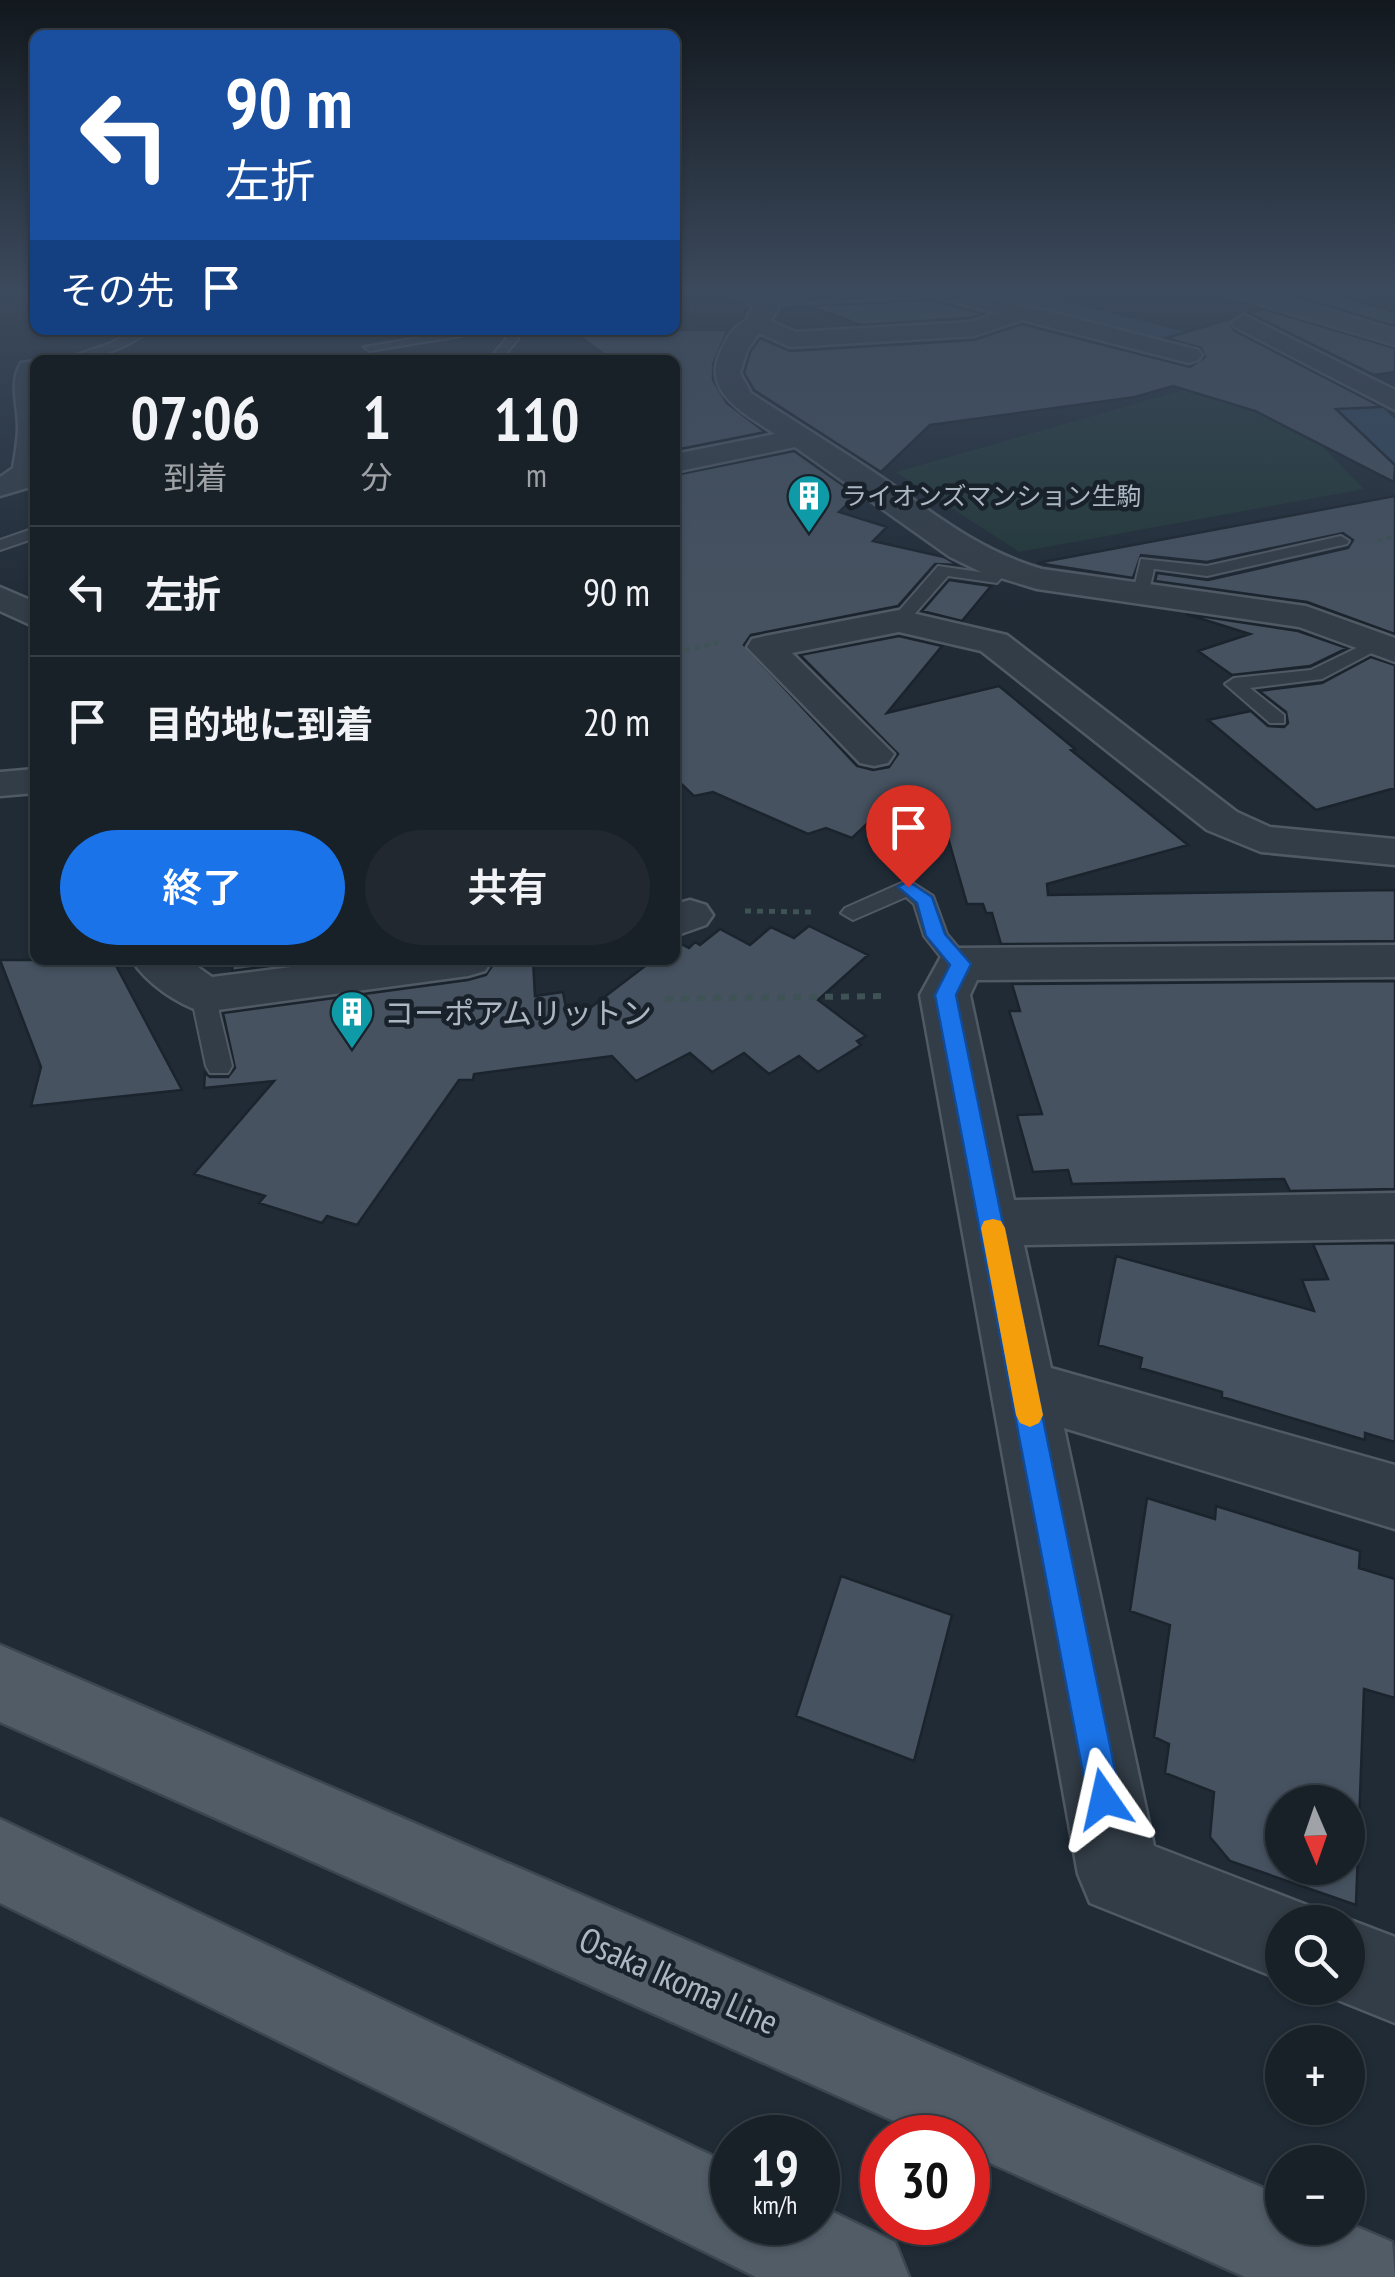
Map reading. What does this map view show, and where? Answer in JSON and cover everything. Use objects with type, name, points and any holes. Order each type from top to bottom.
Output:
[{"type":"main road","name":"Osaka Ikoma Line","points":[[0,1683],[1357,2277]]},
{"type":"main road","points":[[0,1860],[710,2204]]},
{"type":"main road","points":[[795,2245],[860,2277]]},
{"type":"street","points":[[738,395],[962,550],[1002,568],[1037,579],[1141,596],[1306,617],[1385,648]]},
{"type":"street","points":[[0,433],[30,429]]},
{"type":"street","points":[[680,463],[802,437]]},
{"type":"street","points":[[0,487],[16,482],[28,471],[30,450]]},
{"type":"street","points":[[0,597],[30,613]]},
{"type":"street","points":[[874,754],[765,647],[899,620],[994,643],[1222,821],[1261,839],[1395,852]]},
{"type":"street","points":[[0,784],[30,782]]},
{"type":"street","points":[[1265,1930],[1119,1874],[992,1223],[953,980],[1395,962]]},
{"type":"street","points":[[163,965],[203,995],[407,965]]},
{"type":"street","points":[[992,1223],[1395,1216]]},
{"type":"street","points":[[1024,1388],[1395,1496]]},
{"type":"street","points":[[1365,1969],[1395,1980]]},
{"type":"lane","points":[[0,545],[30,536]]},
{"type":"lane","points":[[1141,596],[1147,563],[1208,571],[1341,541]]},
{"type":"lane","points":[[899,620],[944,570],[990,580],[1002,568]]},
{"type":"lane","points":[[1277,720],[1234,684],[1315,676],[1385,648]]},
{"type":"lane","points":[[854,913],[908,887],[925,901],[953,980]]},
{"type":"lane","points":[[203,995],[219,1066]]},
{"type":"path","points":[[683,918],[742,911],[854,913]]},
{"type":"path","points":[[665,999],[953,980]]},
{"type":"green space","points":[[1166,395],[1202,395],[1255,411],[1320,444],[1364,489],[1019,552],[896,472]]},
{"type":"building","points":[[680,395],[722,395],[765,432],[680,449]]},
{"type":"building","points":[[762,395],[1141,395],[930,425],[881,472]]},
{"type":"building","points":[[1203,395],[1359,395],[1382,407],[1336,409],[1395,465],[1394,482],[1255,411]]},
{"type":"building","points":[[794,451],[857,495],[839,512],[887,527],[873,541],[944,557],[958,565],[935,564],[898,606],[751,635],[744,645],[857,766],[873,770],[889,767],[898,754],[800,655],[899,636],[942,646],[887,713],[999,686],[1188,845],[1047,884],[1048,895],[1395,890],[1395,941],[1001,944],[992,913],[986,913],[983,904],[967,904],[946,831],[903,790],[852,838],[826,828],[808,834],[713,792],[694,796],[680,783],[680,474]]},
{"type":"building","points":[[1395,496],[1395,634],[1307,602],[1155,581],[1157,573],[1208,580],[1348,548],[1353,540],[1343,533],[1207,562],[1141,555],[1133,578],[1037,563]]},
{"type":"building","points":[[949,580],[991,586],[962,621],[922,611]]},
{"type":"building","points":[[1186,614],[1298,631],[1347,648],[1310,666],[1232,675],[1198,651],[1250,634]]},
{"type":"building","points":[[1371,657],[1395,665],[1395,788],[1316,810],[1208,720],[1251,711],[1268,726],[1284,727],[1288,723],[1286,712],[1259,691],[1322,683]]},
{"type":"building","points":[[809,926],[868,955],[818,1000],[866,1036],[857,1041],[861,1045],[818,1072],[799,1056],[769,1074],[744,1053],[712,1072],[690,1053],[636,1081],[612,1056],[474,1074],[473,1080],[459,1080],[357,1225],[327,1216],[322,1223],[259,1203],[265,1196],[194,1174],[274,1081],[204,1088],[205,1073],[210,1077],[228,1077],[235,1068],[223,1013],[468,980],[486,975],[493,965],[533,965],[535,996],[563,992],[569,1024],[646,965],[680,965],[680,944],[689,948],[695,942],[700,945],[720,929],[750,945],[771,927],[794,938]]},
{"type":"building","points":[[0,960],[30,960],[30,965],[116,965],[182,1090],[31,1106],[41,1067]]},
{"type":"building","points":[[233,965],[278,965],[232,971]]},
{"type":"building","points":[[1395,981],[1395,1189],[1290,1191],[1284,1179],[1072,1184],[1068,1170],[1033,1172],[1017,1115],[1042,1114],[1009,1011],[1020,1011],[1012,984]]},
{"type":"building","points":[[1395,1243],[1395,1442],[1365,1433],[1365,1440],[1222,1397],[1222,1392],[1140,1368],[1142,1358],[1098,1345],[1116,1256],[1314,1311],[1302,1280],[1328,1279],[1313,1244]]},
{"type":"building","points":[[1147,1498],[1215,1519],[1216,1506],[1360,1551],[1359,1568],[1395,1579],[1395,1698],[1364,1689],[1360,1785],[1265,1785],[1265,1873],[1230,1861],[1210,1837],[1214,1792],[1165,1773],[1169,1744],[1154,1737],[1170,1625],[1130,1611]]},
{"type":"building","points":[[841,1576],[952,1615],[914,1761],[796,1716]]},
{"type":"building","points":[[1299,1885],[1357,1885],[1356,1905]]},
{"type":"waterway","points":[[1326,395],[1346,405],[1395,450]]},
{"type":"slow traffic","points":[[993,1228],[1030,1415]]},
{"type":"place","name":"ライオンズマンション生駒","points":[[809,534]]},
{"type":"place","name":"コーポアムリットン","points":[[352,1050]]},
{"type":"route","points":[[908,887],[925,901],[936,936],[960,964],[945,995],[1104,1799]]}]
